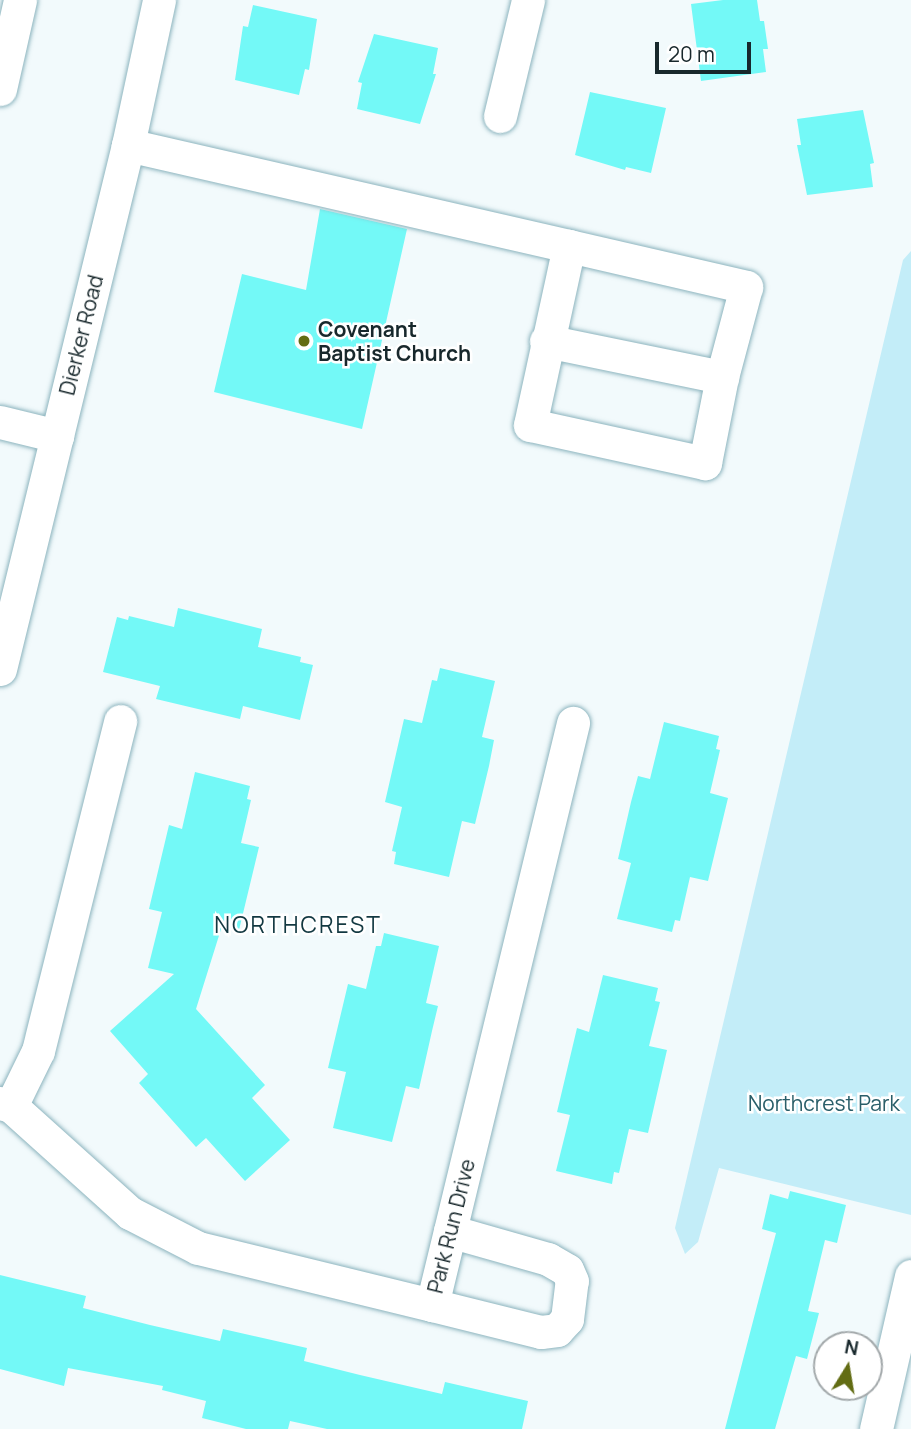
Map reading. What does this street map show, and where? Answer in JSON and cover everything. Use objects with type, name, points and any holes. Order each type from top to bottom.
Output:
[{"type":"street","points":[[0,89],[20,0]]},
{"type":"street","name":"Dierker Road","points":[[0,669],[128,145],[159,0]]},
{"type":"street","points":[[500,116],[527,0]]},
{"type":"street","points":[[128,145],[569,246],[746,287],[722,377],[705,463],[530,425],[569,246]]},
{"type":"street","points":[[547,341],[722,377]]},
{"type":"street","points":[[0,422],[57,436]]},
{"type":"street","name":"Park Run Drive","points":[[120,720],[38,1051],[6,1105],[130,1213],[198,1248],[432,1305],[573,723]]},
{"type":"street","points":[[432,1305],[541,1332],[557,1330],[568,1319],[572,1281],[567,1270],[548,1259],[450,1231]]},
{"type":"street","points":[[876,1429],[911,1276]]},
{"type":"green space","name":"Northcrest Park","points":[[911,251],[911,1215],[719,1168],[698,1242],[685,1254],[675,1228],[903,260]]},
{"type":"building","points":[[757,0],[760,21],[764,21],[768,49],[763,49],[766,72],[701,81],[691,4]]},
{"type":"building","points":[[253,5],[317,19],[309,70],[305,69],[299,95],[235,80],[243,26],[248,27]]},
{"type":"building","points":[[374,34],[438,48],[433,74],[436,74],[420,124],[357,109],[362,83],[358,82]]},
{"type":"building","points":[[590,92],[666,108],[651,173],[626,167],[625,170],[575,155]]},
{"type":"building","points":[[863,110],[874,163],[870,164],[873,187],[807,195],[797,145],[801,145],[797,119]]},
{"type":"building","name":"Covenant Baptist Church","points":[[320,209],[407,229],[362,429],[214,392],[242,274],[306,290]]},
{"type":"building","points":[[178,608],[262,629],[258,647],[301,657],[300,662],[313,665],[300,720],[243,706],[240,719],[156,699],[160,686],[103,672],[117,617],[128,620],[129,616],[174,627]]},
{"type":"building","points":[[440,668],[495,681],[482,737],[494,740],[489,766],[475,824],[462,821],[449,877],[394,864],[396,852],[392,851],[402,807],[385,802],[404,719],[422,723],[432,680],[437,681]]},
{"type":"building","points":[[664,722],[719,736],[716,749],[720,750],[710,793],[728,798],[708,881],[690,877],[680,921],[675,920],[672,932],[617,919],[631,863],[618,859],[631,802],[638,776],[650,779]]},
{"type":"building","points":[[195,772],[250,786],[247,799],[251,800],[241,843],[259,847],[239,930],[222,926],[196,1009],[265,1085],[252,1098],[290,1140],[245,1181],[206,1138],[196,1147],[139,1083],[148,1074],[110,1031],[174,974],[148,968],[162,912],[149,909],[169,825],[182,829]]},
{"type":"building","points":[[384,933],[439,946],[426,1003],[438,1006],[419,1089],[406,1086],[392,1142],[333,1128],[346,1072],[328,1068],[348,984],[366,989],[376,946],[381,946]]},
{"type":"building","points":[[603,975],[658,988],[655,1001],[660,1002],[649,1046],[667,1050],[648,1133],[629,1129],[619,1173],[614,1172],[612,1184],[556,1171],[570,1115],[557,1112],[577,1028],[589,1032]]},
{"type":"building","points":[[790,1191],[846,1205],[837,1243],[825,1240],[808,1311],[819,1313],[807,1359],[796,1356],[775,1429],[725,1429],[776,1233],[762,1229],[770,1194],[788,1199]]},
{"type":"building","points":[[0,1275],[86,1296],[83,1308],[150,1325],[220,1341],[223,1329],[307,1348],[304,1361],[360,1375],[442,1394],[445,1382],[528,1401],[522,1429],[327,1429],[290,1421],[288,1429],[246,1429],[202,1418],[206,1401],[162,1390],[163,1386],[68,1368],[64,1386],[0,1369]]},
{"type":"place","name":"Covenant Baptist Church","points":[[304,341]]},
{"type":"district","name":"NORTHCREST","points":[[298,924]]}]
